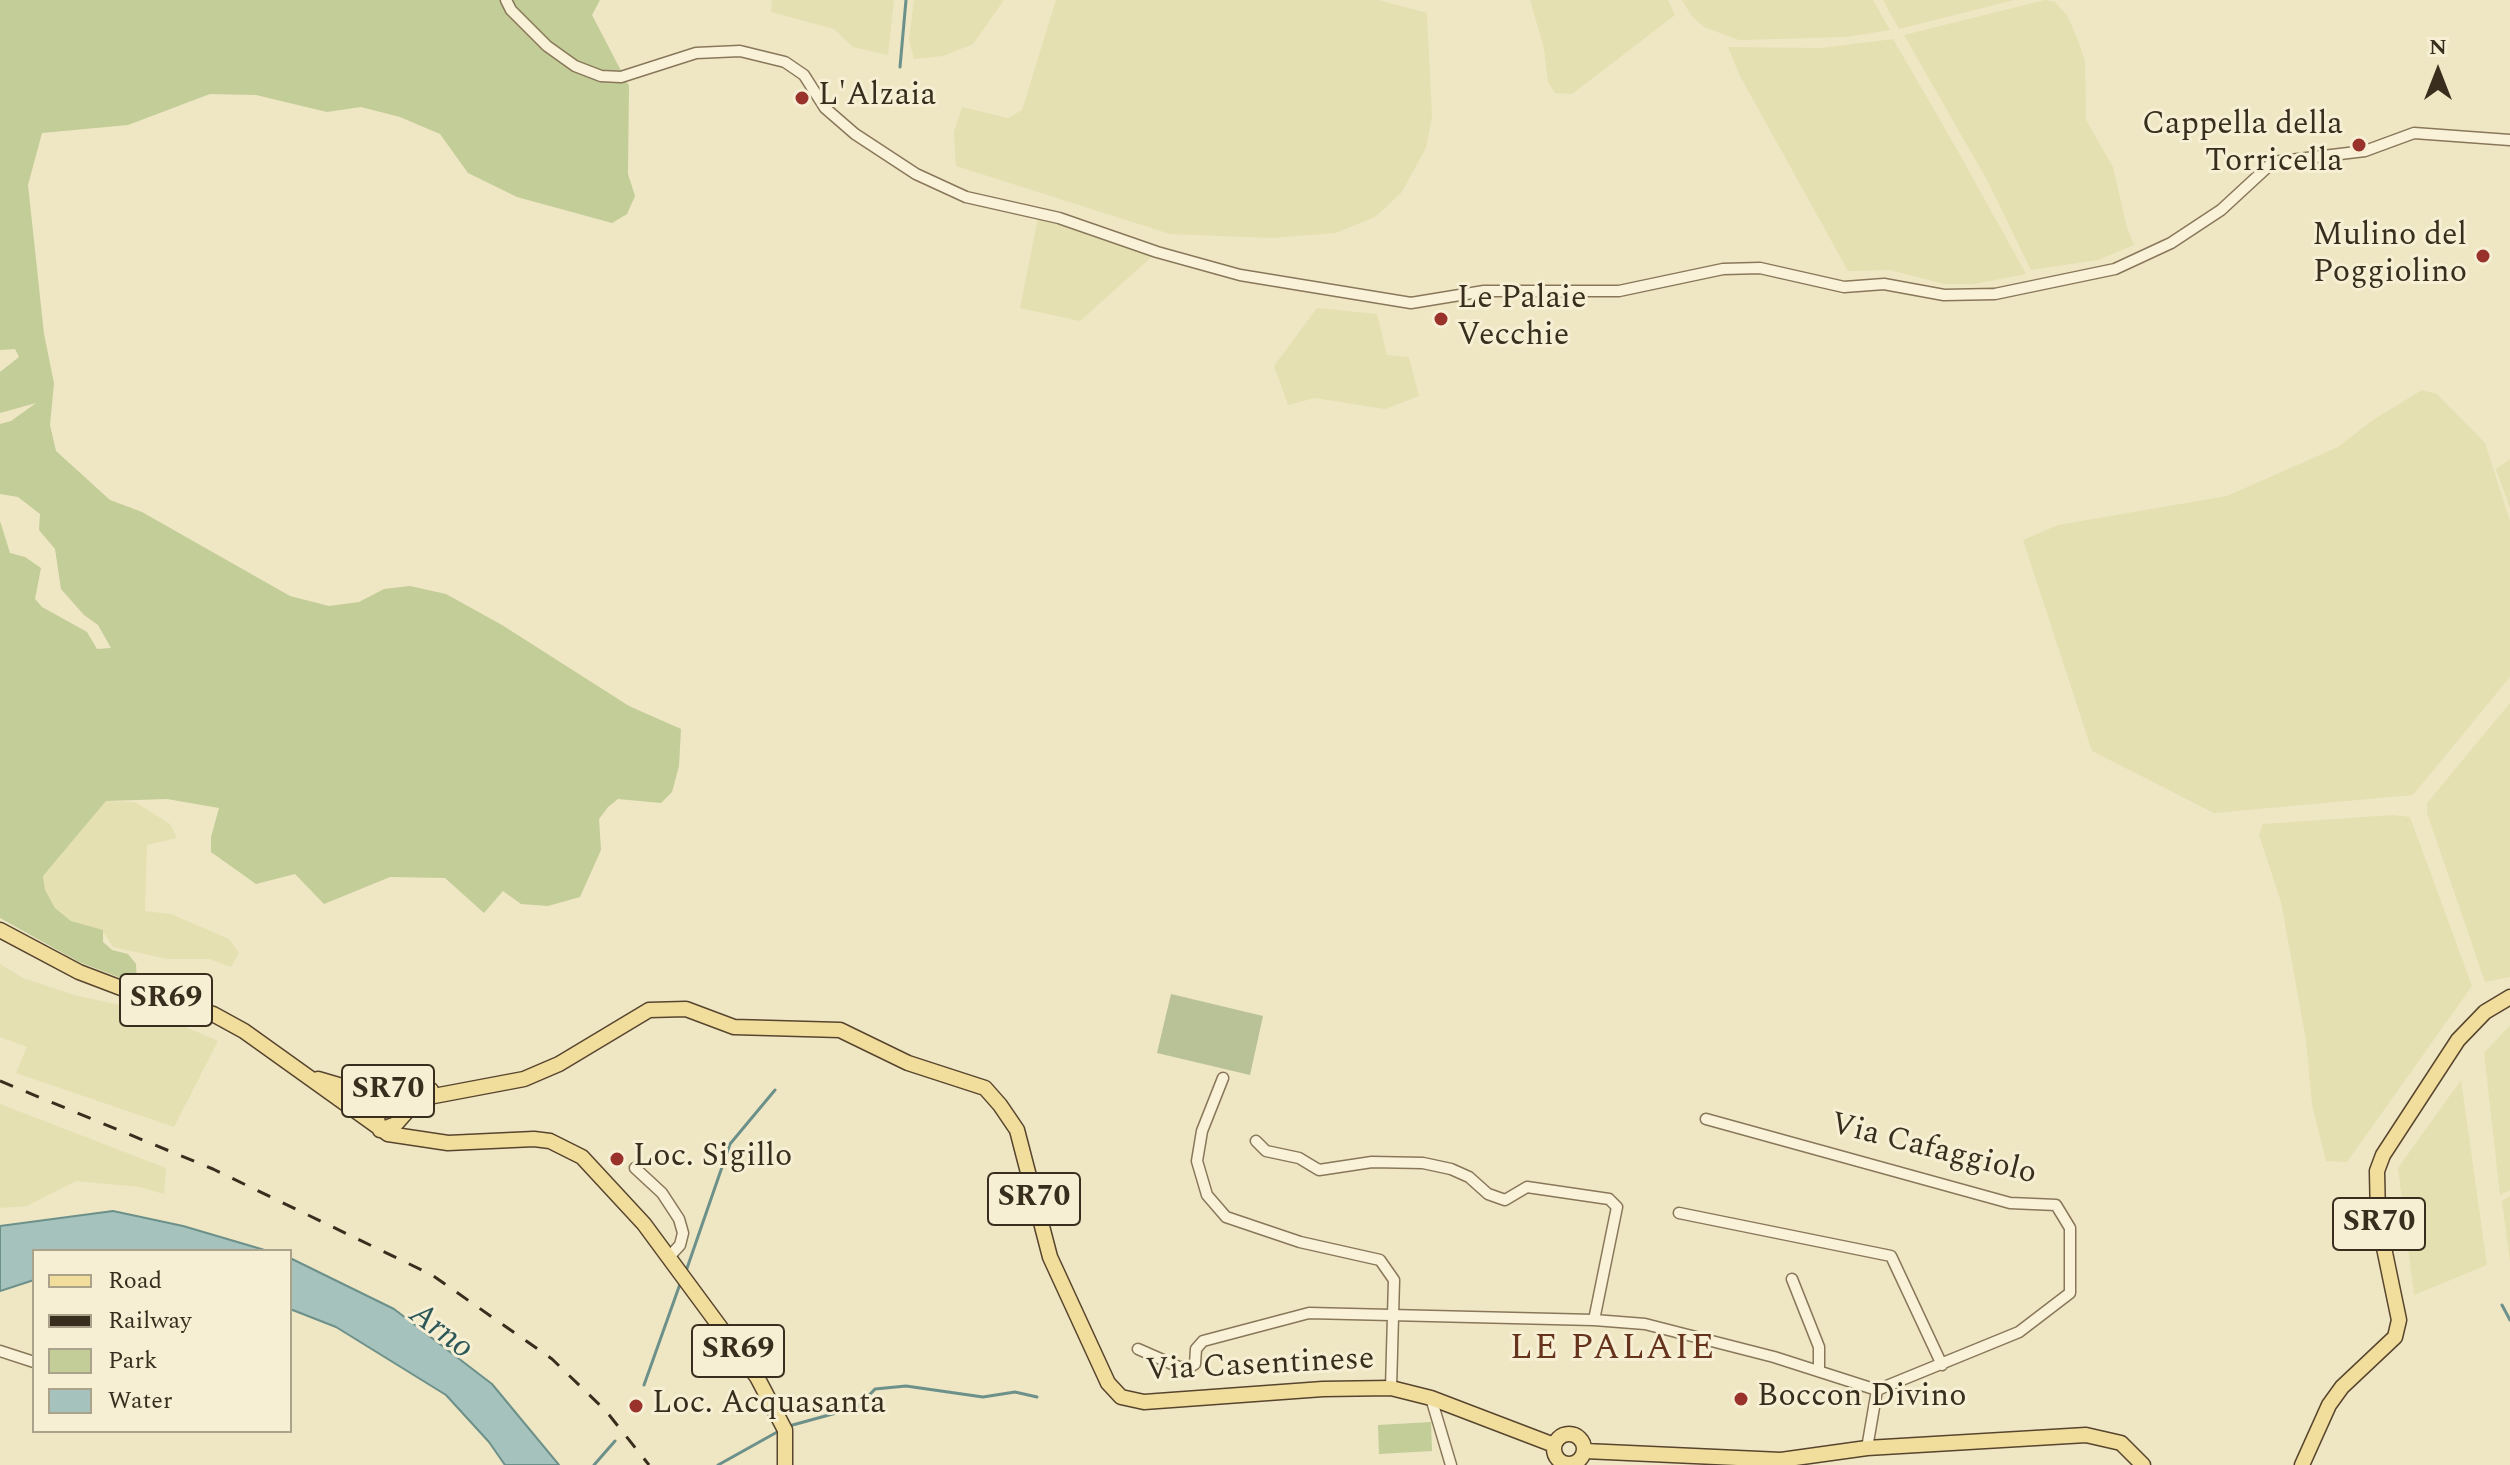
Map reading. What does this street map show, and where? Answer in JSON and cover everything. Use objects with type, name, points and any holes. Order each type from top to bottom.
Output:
[{"type":"main road","name":"SR69","points":[[0,931],[79,972],[129,991],[213,1014],[244,1031],[380,1130],[429,1142],[534,1139],[567,1148],[600,1174],[669,1257],[757,1377],[784,1427],[785,1465]]},
{"type":"main road","name":"SR70","points":[[2302,1465],[2329,1405],[2342,1387],[2395,1337],[2399,1320],[2378,1219],[2377,1171],[2383,1155],[2458,1040],[2485,1012],[2510,997]]},
{"type":"main road","name":"Via Casentinese","points":[[480,1087],[404,1093],[385,1101],[377,1112],[380,1130],[396,1124],[418,1099],[524,1079],[559,1064],[649,1010],[686,1009],[734,1027],[840,1030],[908,1063],[985,1088],[1017,1130],[1050,1257],[1108,1383],[1121,1397],[1144,1402],[1391,1388],[1431,1398],[1554,1445],[1563,1435],[1572,1434],[1583,1442],[1585,1451],[1781,1463],[1867,1448],[2086,1435],[2121,1443],[2143,1465]]},
{"type":"main road","name":"Via Casentinese","points":[[299,1072],[359,1091],[432,1090]]},
{"type":"main road","name":"SR70","points":[[409,1109],[406,1118],[410,1132],[429,1142]]},
{"type":"main road","points":[[1554,1445],[1555,1455],[1567,1465],[1577,1463],[1585,1451]]},
{"type":"street","points":[[506,0],[511,10],[547,46],[575,66],[601,76],[621,77],[696,53],[740,51],[785,62],[804,75],[825,108],[855,134],[916,174],[966,197],[1059,218],[1157,252],[1240,275],[1411,303],[1484,291],[1619,291],[1723,269],[1760,268],[1844,287],[1884,284],[1944,295],[1995,294],[2115,269],[2171,243],[2221,210],[2273,162],[2365,151],[2414,133],[2510,140]]},
{"type":"street","points":[[1223,1078],[1202,1131],[1197,1161],[1207,1195],[1226,1217],[1300,1242],[1380,1260],[1394,1280],[1391,1388]]},
{"type":"street","name":"Via Cafaggiolo","points":[[1706,1119],[2010,1203],[2056,1205],[2070,1228],[2070,1293],[2019,1332],[1877,1390]]},
{"type":"street","points":[[1256,1141],[1266,1151],[1299,1158],[1319,1170],[1372,1162],[1423,1163],[1451,1169],[1469,1177],[1488,1194],[1505,1200],[1527,1187],[1609,1199],[1617,1207],[1594,1320]]},
{"type":"street","points":[[635,1168],[662,1193],[679,1219],[683,1233],[680,1245],[669,1257]]},
{"type":"street","points":[[1679,1213],[1891,1256],[1942,1365]]},
{"type":"street","points":[[1792,1279],[1819,1347],[1819,1371]]},
{"type":"street","points":[[1138,1349],[1179,1367],[1190,1367],[1195,1364],[1196,1349],[1203,1341],[1309,1313],[1645,1324],[1819,1371],[1877,1390],[1867,1448]]},
{"type":"street","points":[[0,1351],[32,1361]]},
{"type":"street","points":[[1431,1398],[1451,1465]]},
{"type":"shaded area","points":[[772,0],[894,0],[888,55],[853,47],[834,29],[771,12]]},
{"type":"shaded area","points":[[914,0],[1004,0],[973,44],[943,56],[914,59],[909,40]]},
{"type":"shaded area","points":[[1056,0],[1378,0],[1427,13],[1432,116],[1426,148],[1401,193],[1375,217],[1335,233],[1271,238],[1170,234],[956,166],[954,132],[962,107],[1008,118],[1022,110]]},
{"type":"shaded area","points":[[1530,0],[1668,0],[1675,15],[1572,94],[1555,93],[1548,82],[1544,48]]},
{"type":"shaded area","points":[[1682,0],[1873,0],[1890,30],[1847,37],[1739,40],[1704,27],[1691,15]]},
{"type":"shaded area","points":[[1883,0],[2014,0],[1899,29]]},
{"type":"shaded area","points":[[2045,0],[2055,2],[2068,17],[2079,43],[2085,61],[2086,120],[2113,167],[2134,245],[2098,260],[2031,270],[1987,180],[1904,35]]},
{"type":"shaded area","points":[[1893,39],[2026,274],[1974,284],[1944,284],[1890,270],[1848,271],[1740,76],[1728,47],[1821,48]]},
{"type":"shaded area","points":[[1039,213],[1157,252],[1080,321],[1020,308]]},
{"type":"shaded area","points":[[1317,308],[1377,314],[1387,355],[1409,357],[1419,396],[1385,409],[1315,398],[1288,405],[1274,366]]},
{"type":"shaded area","points":[[2422,390],[2437,394],[2485,443],[2510,521],[2510,677],[2413,795],[2214,813],[2092,751],[2023,540],[2058,525],[2227,496],[2338,447],[2373,420]]},
{"type":"shaded area","points":[[2510,459],[2510,508],[2496,469]]},
{"type":"shaded area","points":[[2510,703],[2510,977],[2485,982],[2427,813],[2427,803]]},
{"type":"shaded area","points":[[106,801],[135,802],[170,824],[177,838],[147,845],[145,911],[171,914],[229,939],[239,953],[231,967],[209,959],[167,959],[113,947],[103,931],[71,921],[55,908],[45,890],[43,876]]},
{"type":"shaded area","points":[[2393,815],[2410,817],[2472,986],[2347,1162],[2326,1161],[2312,1104],[2306,1040],[2281,902],[2259,835],[2263,824]]},
{"type":"shaded area","points":[[0,964],[23,978],[74,995],[151,1012],[218,1041],[174,1127],[16,1073],[27,1047],[0,1037]]},
{"type":"shaded area","points":[[2510,1025],[2510,1190],[2500,1195],[2484,1053]]},
{"type":"shaded area","points":[[2461,1080],[2487,1265],[2414,1295],[2398,1168]]},
{"type":"shaded area","points":[[0,1104],[166,1168],[164,1194],[140,1187],[76,1181],[27,1206],[0,1208]]},
{"type":"shaded area","points":[[2510,1196],[2510,1262],[2502,1201]]},
{"type":"green space","points":[[0,0],[600,0],[592,15],[629,86],[628,174],[635,196],[627,214],[612,223],[517,197],[468,173],[440,134],[400,117],[361,107],[327,112],[256,95],[210,94],[128,125],[42,133],[28,185],[44,334],[54,383],[50,425],[56,451],[110,500],[142,512],[290,596],[329,606],[359,602],[384,589],[410,586],[446,594],[502,625],[629,706],[681,729],[679,766],[672,792],[661,803],[618,799],[608,807],[599,819],[601,850],[580,897],[548,906],[521,904],[503,891],[484,913],[445,878],[390,877],[324,904],[295,874],[256,884],[211,852],[211,837],[219,808],[167,799],[106,801],[43,876],[45,890],[55,908],[71,921],[103,930],[103,942],[112,950],[128,954],[136,964],[137,984],[79,962],[0,918],[0,521],[10,553],[25,557],[41,568],[35,599],[42,607],[87,632],[97,649],[111,648],[98,625],[84,615],[61,589],[55,549],[39,530],[40,514],[18,497],[0,494],[0,424],[11,421],[36,403],[0,413],[0,372],[19,357],[15,349],[0,350]]},
{"type":"green space","points":[[1171,994],[1263,1016],[1250,1075],[1157,1053]]},
{"type":"green space","points":[[1431,1422],[1432,1451],[1379,1454],[1378,1425]]},
{"type":"water","points":[[113,1211],[183,1226],[261,1249],[32,1249],[32,1281],[0,1291],[0,1226]]},
{"type":"water","name":"Arno","points":[[292,1259],[394,1309],[492,1384],[559,1465],[505,1465],[489,1442],[446,1395],[336,1327],[292,1310]]},
{"type":"waterway","points":[[900,67],[906,0]]},
{"type":"waterway","points":[[685,1274],[730,1144],[775,1090]]},
{"type":"waterway","points":[[644,1385],[680,1284]]},
{"type":"waterway","points":[[2502,1305],[2510,1320]]},
{"type":"waterway","points":[[789,1426],[858,1407],[875,1389],[906,1386],[983,1397],[1015,1392],[1037,1397]]},
{"type":"waterway","points":[[718,1465],[779,1431]]},
{"type":"waterway","points":[[594,1465],[615,1441]]},
{"type":"railway","points":[[0,1081],[213,1169],[432,1275],[552,1359],[606,1411],[649,1465]]},
{"type":"place","name":"L'Alzaia","points":[[802,98]]},
{"type":"place","name":"Cappella della Torricella","points":[[2359,145]]},
{"type":"place","name":"Mulino del Poggiolino","points":[[2483,256]]},
{"type":"place","name":"Le Palaie Vecchie","points":[[1441,319]]},
{"type":"place","name":"Loc. Sigillo","points":[[617,1159]]},
{"type":"place","name":"Boccon Divino","points":[[1741,1399]]},
{"type":"place","name":"Loc. Acquasanta","points":[[636,1406]]},
{"type":"district","name":"LE PALAIE","points":[[1613,1351]]}]
